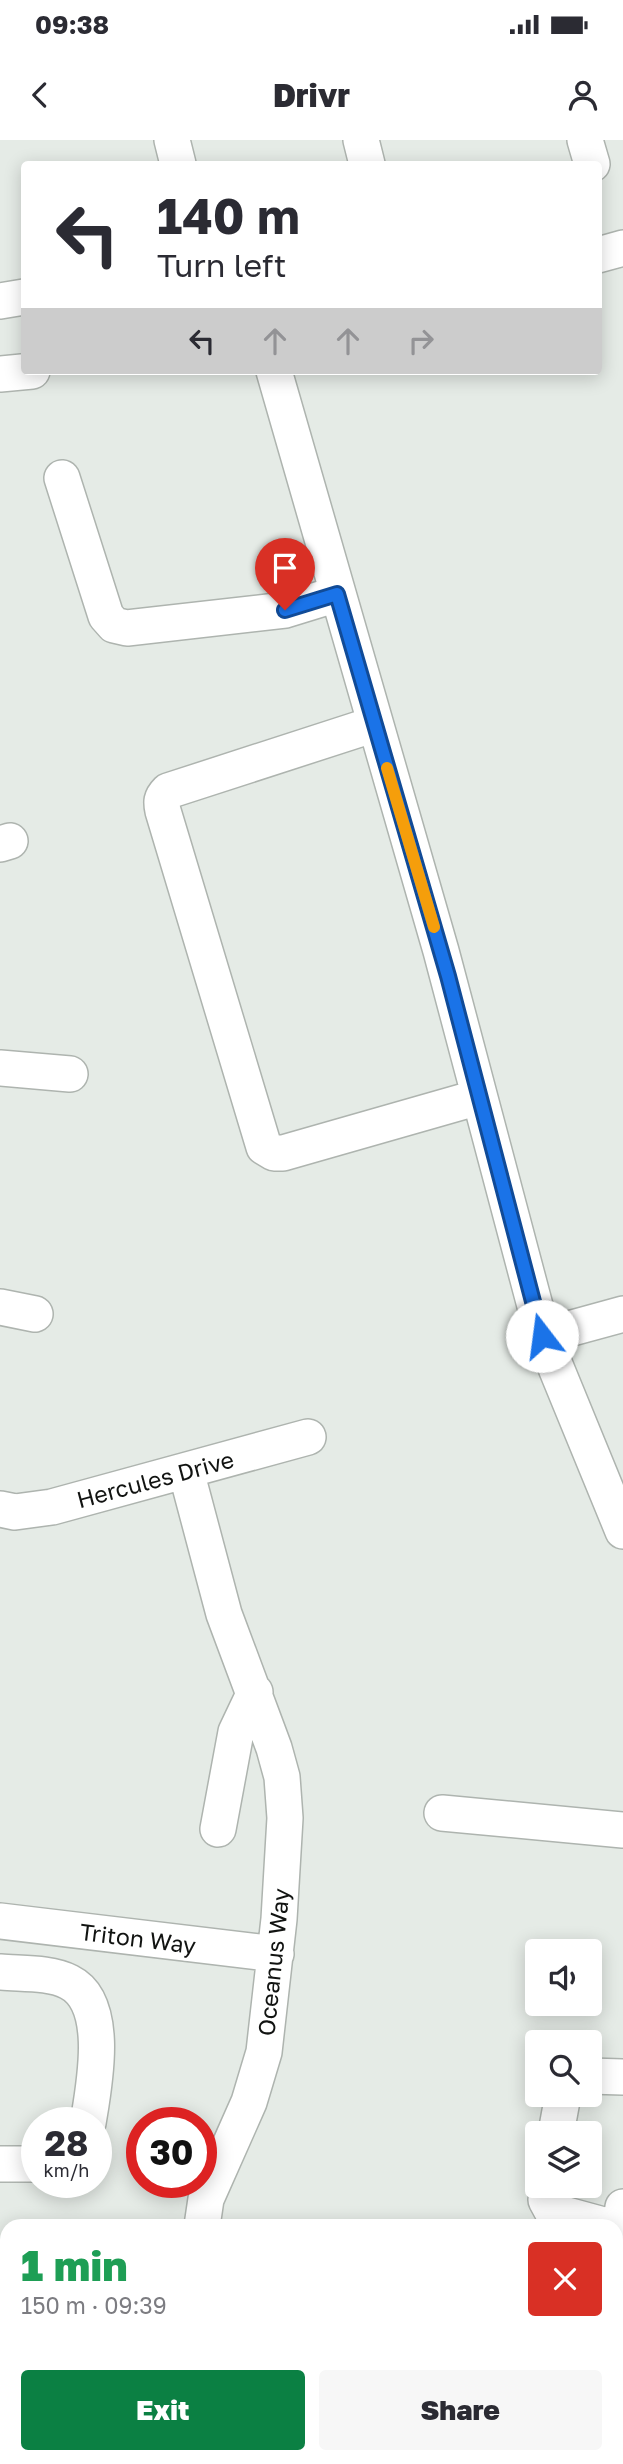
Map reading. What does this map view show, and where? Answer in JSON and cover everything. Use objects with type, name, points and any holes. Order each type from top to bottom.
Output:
[{"type":"street","points":[[172,140],[177,161]]},
{"type":"street","points":[[361,140],[366,161]]},
{"type":"street","points":[[585,140],[591,161]]},
{"type":"street","points":[[602,254],[623,248]]},
{"type":"street","points":[[0,301],[21,298]]},
{"type":"street","points":[[0,374],[21,372]]},
{"type":"street","points":[[275,375],[448,976],[542,1336],[623,1531]]},
{"type":"street","points":[[62,478],[106,616],[114,625],[127,628],[285,610],[337,594]]},
{"type":"street","points":[[375,724],[168,791],[161,802],[163,811],[264,1147],[274,1153],[283,1153],[479,1097]]},
{"type":"street","points":[[0,1068],[70,1074]]},
{"type":"street","points":[[0,1307],[35,1314]]},
{"type":"street","points":[[542,1336],[623,1314]]},
{"type":"street","name":"Hercules Drive","points":[[0,1509],[15,1512],[52,1507],[308,1437]]},
{"type":"street","name":"Oceanus Way","points":[[186,1471],[224,1614],[275,1748],[282,1777],[285,1818],[275,1954],[264,2052],[249,2102],[206,2199],[203,2219]]},
{"type":"street","points":[[218,1829],[236,1732],[255,1692]]},
{"type":"street","points":[[442,1813],[623,1830]]},
{"type":"street","name":"Triton Way","points":[[0,1921],[275,1954]]},
{"type":"street","points":[[0,1972],[48,1976],[69,1981],[84,1993],[92,2009],[96,2067],[90,2107]]},
{"type":"street","points":[[602,2076],[623,2077]]},
{"type":"street","points":[[0,2164],[21,2164]]},
{"type":"street","points":[[546,2198],[552,2211],[579,2219]]},
{"type":"slow traffic","points":[[387,768],[434,927]]},
{"type":"route","points":[[285,610],[337,594],[448,976],[542,1336]]}]
